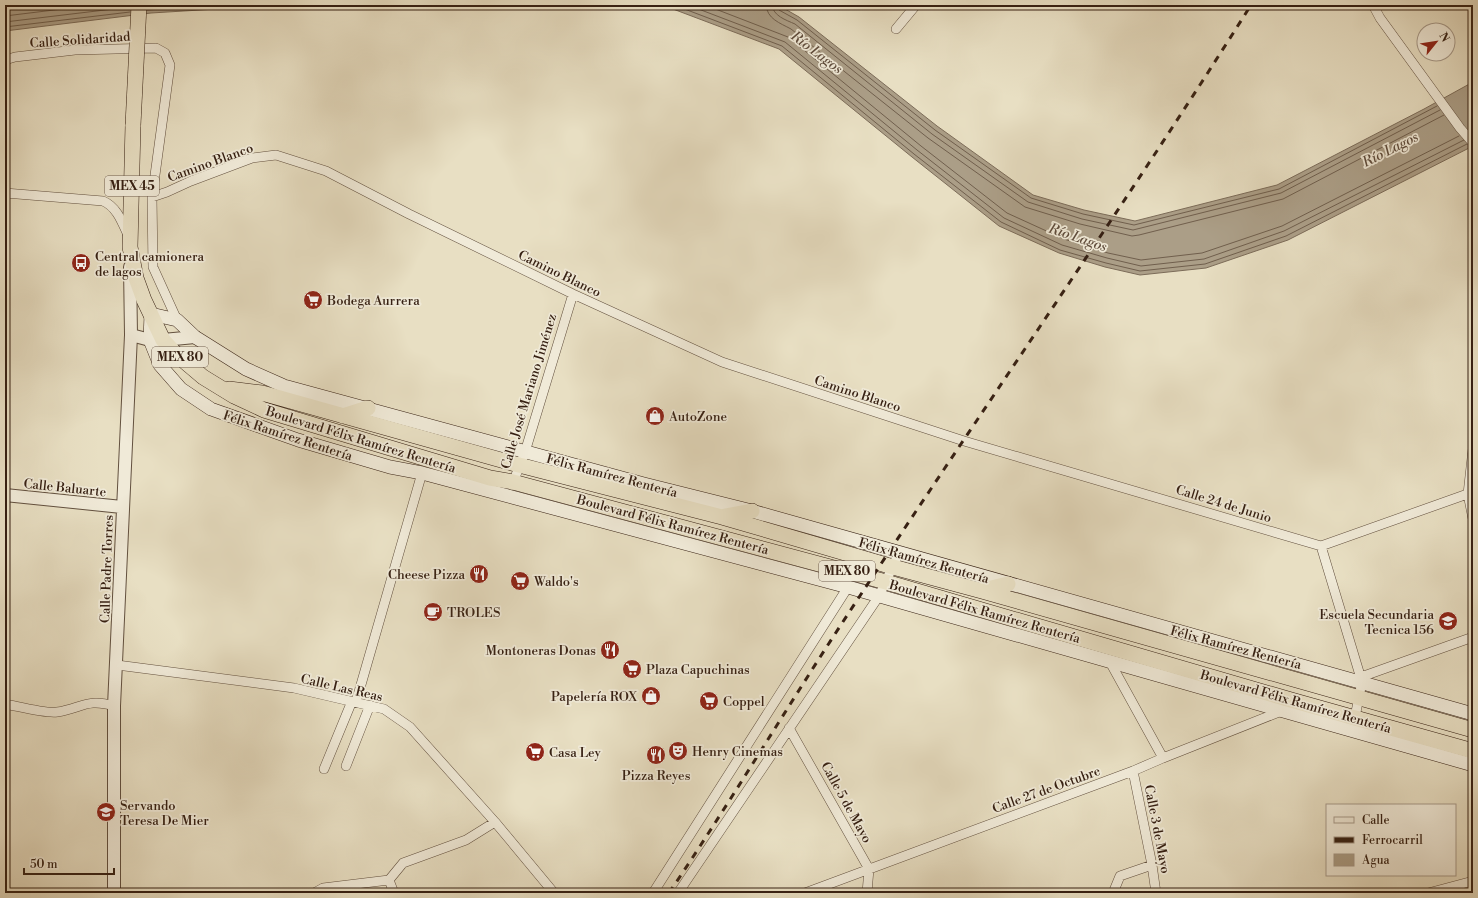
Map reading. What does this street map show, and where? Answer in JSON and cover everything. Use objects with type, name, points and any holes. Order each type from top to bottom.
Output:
[{"type":"highway","name":"MEX 45","points":[[130,242],[133,125],[139,5]]},
{"type":"highway","name":"Boulevard Félix Ramírez Rentería","points":[[130,242],[136,278],[151,314],[157,340],[176,354],[202,377],[264,410],[490,478],[513,482],[886,582],[1287,706],[1354,725],[1473,751]]},
{"type":"highway","name":"Boulevard Félix Ramírez Rentería","points":[[222,389],[262,393],[343,416],[522,458],[893,567],[1473,730]]},
{"type":"highway","points":[[343,416],[368,408]]},
{"type":"highway","points":[[722,517],[752,512]]},
{"type":"highway","points":[[982,591],[1008,584]]},
{"type":"main road","points":[[151,314],[177,320]]},
{"type":"main road","name":"Félix Ramírez Rentería","points":[[177,320],[195,337],[246,369],[284,386],[368,408],[522,458],[644,484],[752,512],[899,552],[1008,584],[1361,680],[1473,714]]},
{"type":"main road","name":"Félix Ramírez Rentería","points":[[157,340],[160,365],[181,389],[211,410],[298,440],[390,467],[422,473],[848,587],[1110,662],[1287,706]]},
{"type":"main road","points":[[1354,725],[1473,765]]},
{"type":"street","points":[[896,29],[916,5]]},
{"type":"street","points":[[1373,5],[1380,18],[1431,86],[1460,128],[1473,143]]},
{"type":"street","name":"Calle Solidaridad","points":[[5,60],[15,57],[75,50],[156,48],[165,53],[170,65],[152,196]]},
{"type":"street","name":"Camino Blanco","points":[[152,196],[167,192],[191,181],[252,158],[276,155],[326,171],[409,214],[572,294],[722,362],[964,441]]},
{"type":"street","points":[[5,193],[103,201],[111,204],[118,214],[130,242]]},
{"type":"street","points":[[152,196],[153,267],[177,320]]},
{"type":"street","name":"Calle Padre Torres","points":[[114,893],[114,706],[131,335],[130,242]]},
{"type":"street","name":"Calle José Mariano Jiménez","points":[[509,497],[572,294]]},
{"type":"street","points":[[131,335],[157,340],[195,337]]},
{"type":"street","name":"Calle 24 de Junio","points":[[964,441],[1321,546]]},
{"type":"street","points":[[1473,449],[1470,493],[1473,519]]},
{"type":"street","points":[[324,769],[354,702],[422,473]]},
{"type":"street","points":[[1354,725],[1361,680],[1321,546],[1470,493]]},
{"type":"street","name":"Calle Baluarte","points":[[5,495],[122,507]]},
{"type":"street","points":[[678,893],[880,596],[899,552]]},
{"type":"street","points":[[653,893],[848,587]]},
{"type":"street","points":[[1361,680],[1473,637]]},
{"type":"street","points":[[1110,662],[1163,758]]},
{"type":"street","name":"Calle Las Reas","points":[[117,665],[294,688],[384,709],[410,727],[495,822],[554,893]]},
{"type":"street","points":[[5,704],[56,712],[85,703],[114,706]]},
{"type":"street","points":[[346,766],[370,705]]},
{"type":"street","name":"Calle 27 de Octubre","points":[[805,893],[1134,771],[1287,706]]},
{"type":"street","name":"Calle 5 de Mayo","points":[[790,728],[869,869]]},
{"type":"street","name":"Calle 3 de Mayo","points":[[1134,771],[1156,893]]},
{"type":"street","points":[[314,893],[323,888],[389,880],[403,863],[466,840],[495,822]]},
{"type":"street","points":[[1113,893],[1120,876],[1152,865]]},
{"type":"street","points":[[867,893],[869,869]]},
{"type":"street","points":[[389,880],[394,893]]},
{"type":"street","points":[[1428,893],[1473,881]]},
{"type":"water","points":[[5,5],[282,5],[151,13],[5,31]]},
{"type":"water","name":"Río Lagos","points":[[659,5],[778,5],[799,17],[937,126],[1033,195],[1084,210],[1135,221],[1277,185],[1473,82],[1473,146],[1288,240],[1206,268],[1140,275],[1105,267],[1059,253],[999,226],[779,49]]},
{"type":"railway","points":[[669,893],[715,824],[848,614],[1152,159],[1251,5]]},
{"type":"place","name":"Central camionera de lagos","points":[[81,263]]},
{"type":"place","name":"Bodega Aurrera","points":[[313,300]]},
{"type":"place","name":"AutoZone","points":[[655,416]]},
{"type":"place","name":"Cheese Pizza","points":[[479,574]]},
{"type":"place","name":"Waldo's","points":[[520,581]]},
{"type":"place","name":"TROLES","points":[[433,612]]},
{"type":"place","name":"Escuela Secundaria Tecnica 156","points":[[1448,621]]},
{"type":"place","name":"Montoneras Donas","points":[[610,650]]},
{"type":"place","name":"Plaza Capuchinas","points":[[632,669]]},
{"type":"place","name":"Papelería ROX","points":[[651,696]]},
{"type":"place","name":"Coppel","points":[[709,701]]},
{"type":"place","name":"Henry Cinemas","points":[[678,751]]},
{"type":"place","name":"Casa Ley","points":[[535,752]]},
{"type":"place","name":"Pizza Reyes","points":[[656,755]]},
{"type":"place","name":"Servando Teresa De Mier","points":[[106,812]]}]
